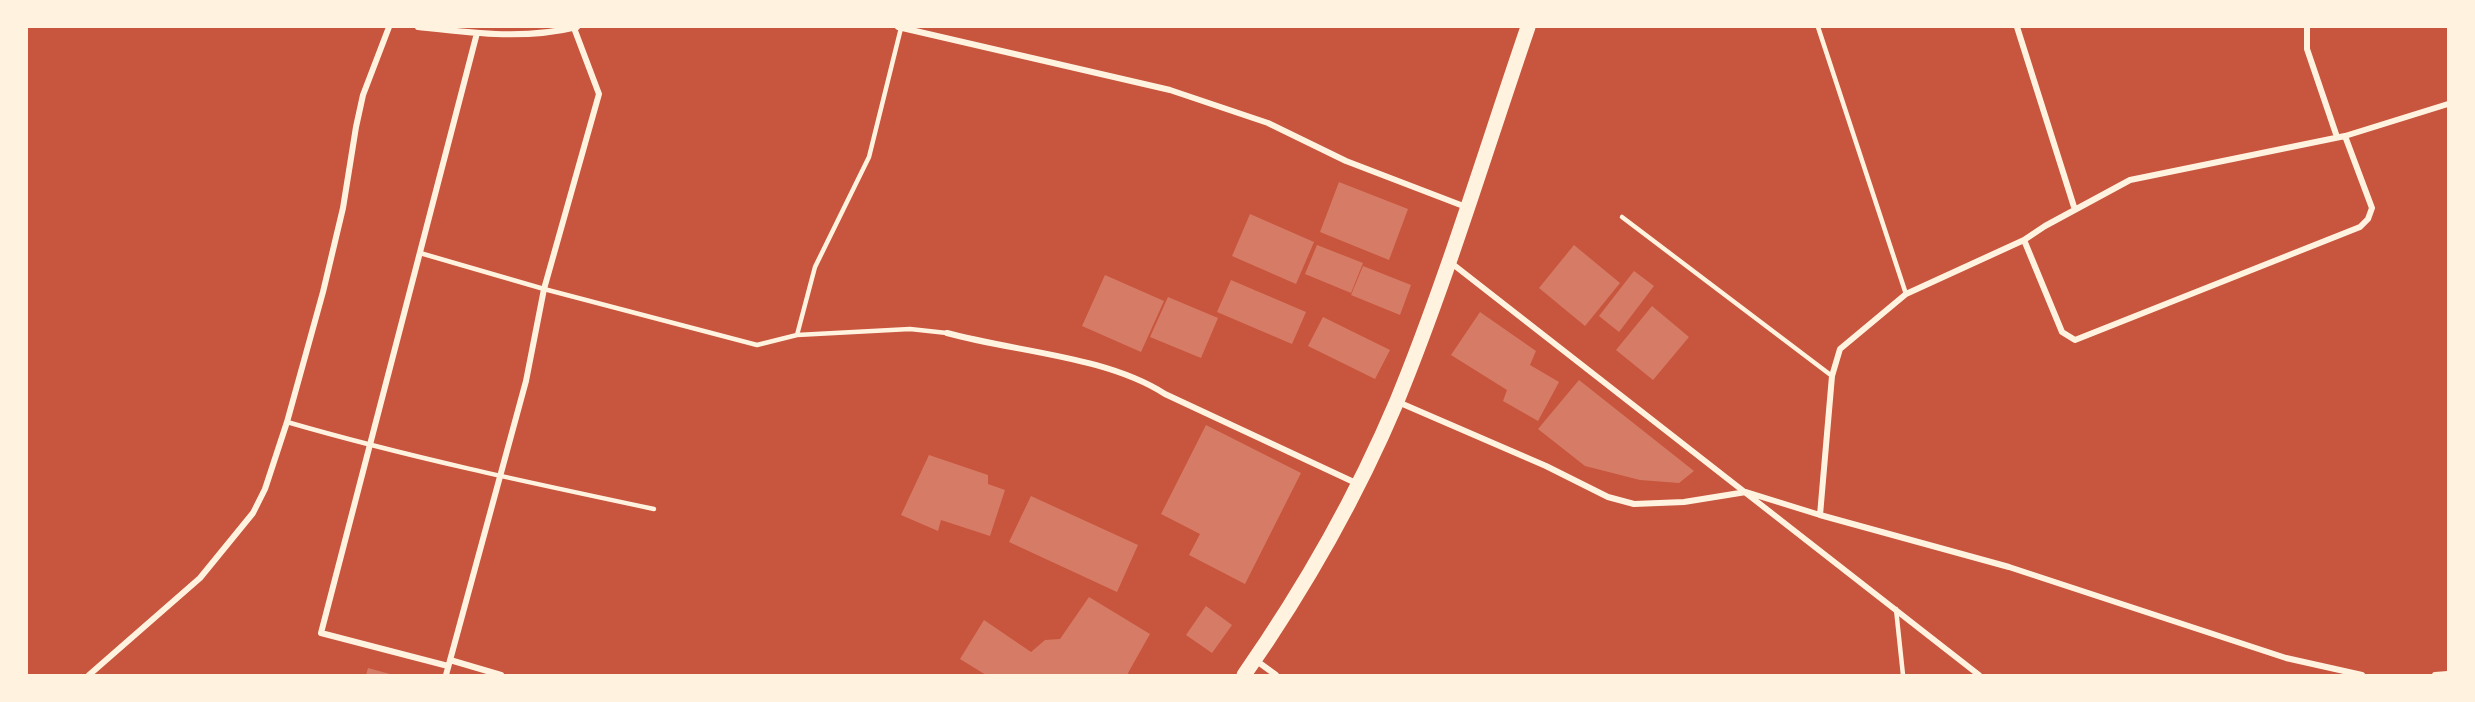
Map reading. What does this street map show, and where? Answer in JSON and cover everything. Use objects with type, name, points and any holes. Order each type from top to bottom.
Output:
[{"type":"main road","points":[[1244,675],[1315,568],[1397,401],[1449,260],[1528,27]]},
{"type":"street","points":[[89,675],[108,661],[200,578],[253,513],[265,489],[287,422],[341,218],[363,95],[389,27]]},
{"type":"street","points":[[418,27],[516,36],[547,34],[576,27],[599,94],[544,289],[526,381],[446,675]]},
{"type":"street","points":[[900,27],[1170,90],[1268,123],[1346,161],[1466,207]]},
{"type":"street","points":[[2017,27],[2075,210]]},
{"type":"street","points":[[2307,27],[2307,49],[2337,137]]},
{"type":"street","points":[[477,33],[321,633],[501,675]]},
{"type":"street","points":[[1820,515],[1832,376],[1840,349],[1906,294],[2024,240],[2130,180],[2345,136],[2448,104]]},
{"type":"street","points":[[2024,240],[2062,332],[2075,340],[2360,227],[2368,219],[2372,208],[2345,136]]},
{"type":"street","points":[[1449,260],[1980,675]]},
{"type":"street","points":[[947,333],[986,344],[1094,364],[1153,386],[1165,394],[1358,484]]},
{"type":"street","points":[[1397,401],[1546,466],[1608,497],[1634,504],[1684,502],[1746,492],[1820,515],[2009,567],[2286,658],[2362,675]]},
{"type":"street","points":[[1254,659],[1276,675]]},
{"type":"street","points":[[2435,675],[2448,674]]},
{"type":"lane","points":[[797,335],[815,267],[869,157],[900,27]]},
{"type":"lane","points":[[1818,27],[1906,294]]},
{"type":"lane","points":[[1622,217],[1832,376]]},
{"type":"lane","points":[[420,253],[544,289],[758,345],[797,335],[910,329],[947,333]]},
{"type":"lane","points":[[287,422],[370,446],[654,509]]},
{"type":"lane","points":[[1896,609],[1903,675]]},
{"type":"building","points":[[1339,182],[1408,209],[1389,260],[1320,232]]},
{"type":"building","points":[[1250,214],[1314,242],[1296,284],[1232,256]]},
{"type":"building","points":[[1317,245],[1363,263],[1351,293],[1305,274]]},
{"type":"building","points":[[1574,245],[1620,283],[1585,326],[1539,288]]},
{"type":"building","points":[[1363,266],[1411,285],[1400,315],[1351,295]]},
{"type":"building","points":[[1634,271],[1654,286],[1619,332],[1599,316]]},
{"type":"building","points":[[1105,275],[1164,301],[1141,352],[1082,326]]},
{"type":"building","points":[[1231,280],[1306,312],[1292,344],[1217,312]]},
{"type":"building","points":[[1168,297],[1218,318],[1201,358],[1150,337]]},
{"type":"building","points":[[1652,306],[1689,337],[1653,380],[1616,350]]},
{"type":"building","points":[[1480,312],[1536,351],[1530,365],[1559,382],[1538,421],[1503,401],[1507,390],[1451,355]]},
{"type":"building","points":[[1323,317],[1390,350],[1375,379],[1308,346]]},
{"type":"building","points":[[1579,380],[1694,471],[1679,483],[1640,480],[1585,466],[1538,429]]},
{"type":"building","points":[[1206,425],[1301,473],[1245,584],[1189,555],[1200,534],[1161,514]]},
{"type":"building","points":[[929,455],[988,475],[988,484],[1005,490],[990,536],[941,520],[938,531],[901,515]]},
{"type":"building","points":[[1031,496],[1138,545],[1117,592],[1009,542]]},
{"type":"building","points":[[1089,597],[1150,634],[1128,673],[1129,675],[986,675],[960,659],[984,620],[1031,652],[1045,640],[1060,639]]},
{"type":"building","points":[[1206,606],[1232,625],[1212,653],[1186,635]]},
{"type":"building","points":[[368,668],[390,674],[390,675],[366,675]]}]
